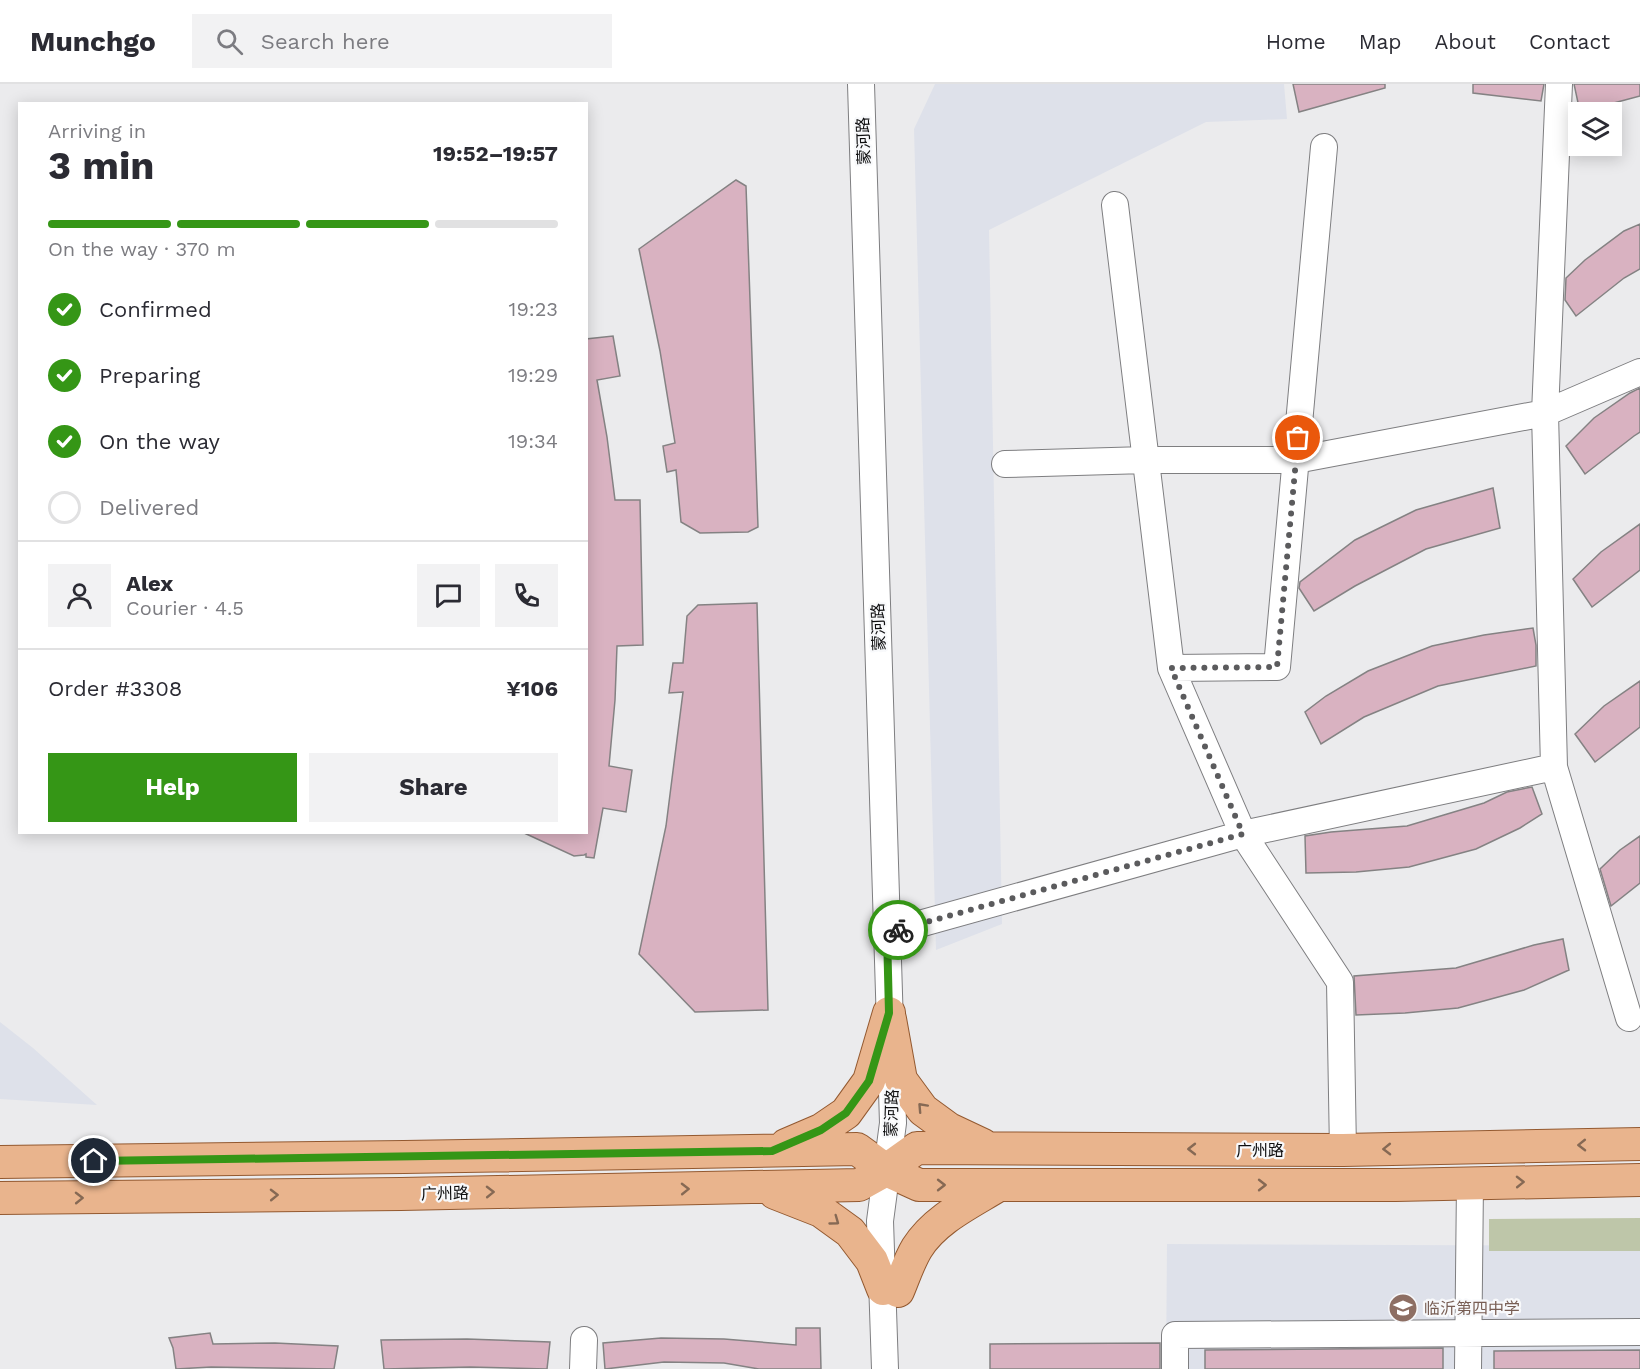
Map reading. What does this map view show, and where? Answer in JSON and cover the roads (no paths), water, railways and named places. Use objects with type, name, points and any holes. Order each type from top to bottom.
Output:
[{"type":"main road","points":[[889,1013],[901,1080],[923,1110],[949,1129],[989,1148]]},
{"type":"main road","points":[[772,1151],[821,1130],[846,1113],[869,1081],[889,1013]]},
{"type":"main road","name":"广州路","points":[[0,1198],[859,1185],[886,1170],[917,1148],[1343,1150],[1640,1144]]},
{"type":"main road","points":[[0,1162],[857,1149],[886,1170],[919,1185],[1396,1185],[1640,1180]]},
{"type":"main road","points":[[0,1152],[46,1162]]},
{"type":"main road","points":[[763,1188],[821,1211],[850,1232],[891,1290],[930,1230],[999,1185]]},
{"type":"main road","points":[[0,1205],[42,1198]]},
{"type":"street","name":"蒙河路","points":[[861,84],[893,1123],[886,1170],[896,1221],[885,1369]]},
{"type":"street","points":[[1559,84],[1545,413],[1554,767],[1629,1018]]},
{"type":"street","points":[[1171,668],[1277,667],[1324,147]]},
{"type":"street","points":[[1115,205],[1171,668],[1243,834],[1340,982],[1343,1150]]},
{"type":"street","points":[[1005,464],[1146,460],[1296,460],[1545,413],[1640,372]]},
{"type":"street","points":[[887,933],[1243,834],[1554,767]]},
{"type":"street","points":[[1468,1369],[1470,1183]]},
{"type":"street","name":"蒙河路","points":[[891,1290],[900,1369]]},
{"type":"street","points":[[1175,1369],[1175,1335],[1640,1332]]},
{"type":"street","points":[[582,1369],[584,1340]]},
{"type":"place","name":"临沂第四中学","points":[[1403,1308]]}]
